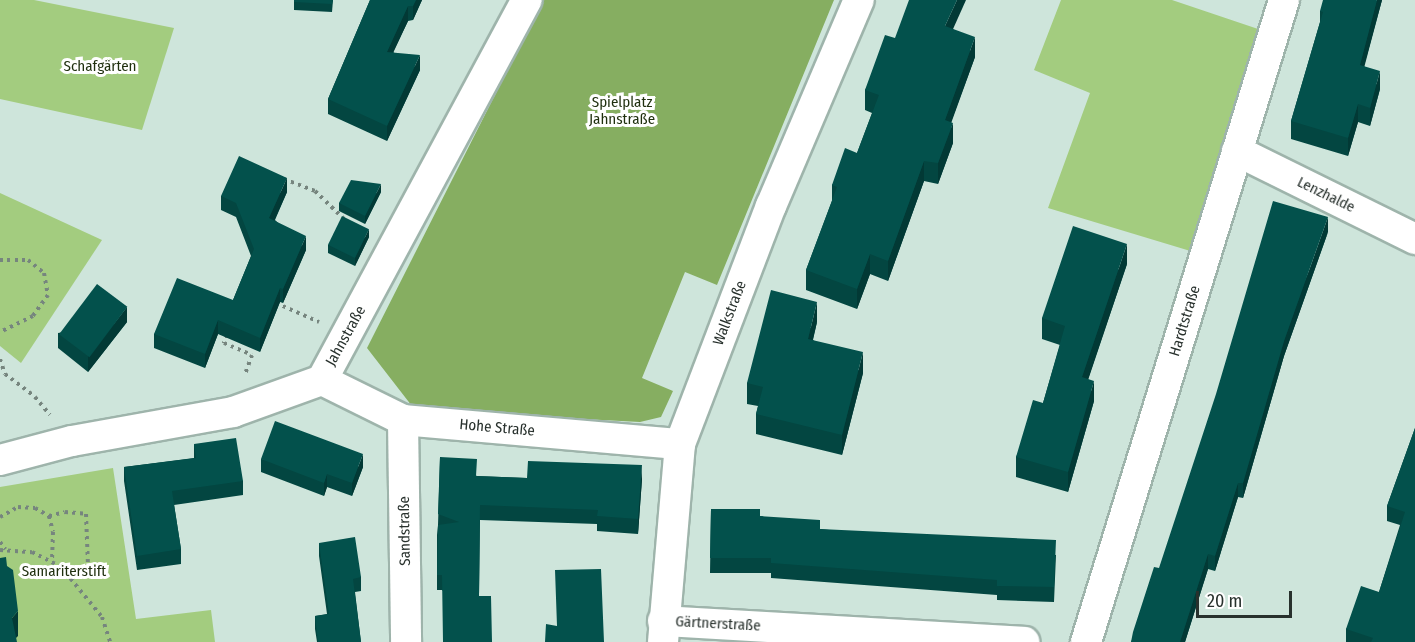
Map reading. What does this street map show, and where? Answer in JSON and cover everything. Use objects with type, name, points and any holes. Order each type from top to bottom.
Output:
[{"type":"street","name":"Jahnstraße","points":[[0,460],[72,441],[233,412],[322,380],[527,0]]},
{"type":"street","name":"Walkstraße","points":[[663,632],[680,444],[771,206],[860,0]]},
{"type":"street","name":"Hardtstraße","points":[[1086,642],[1284,0]]},
{"type":"street","name":"Lenzhalde","points":[[1237,151],[1415,239]]},
{"type":"street","name":"Hohe Straße","points":[[322,380],[403,420],[680,444]]},
{"type":"street","name":"Sandstraße","points":[[403,420],[406,642]]},
{"type":"street","name":"Gärtnerstraße","points":[[663,632],[1024,642]]},
{"type":"path","points":[[277,177],[315,191],[348,220]]},
{"type":"path","points":[[0,260],[28,260],[44,273],[48,295],[33,316],[11,330],[0,332]]},
{"type":"path","points":[[276,303],[328,326]]},
{"type":"path","points":[[231,326],[224,344],[252,355],[233,412]]},
{"type":"path","points":[[0,359],[5,374],[35,397],[72,441]]},
{"type":"path","points":[[0,517],[18,507],[35,508],[49,516],[65,512],[86,514],[88,567],[70,577]]},
{"type":"path","points":[[49,516],[53,532],[52,562]]},
{"type":"path","points":[[0,542],[2,549],[32,552],[52,562],[70,577],[102,617],[110,642]]},
{"type":"green space","name":"Schafgärten","points":[[0,0],[34,0],[174,28],[142,130],[0,99]]},
{"type":"green space","name":"Spielplatz Jahnstraße","points":[[543,0],[834,0],[717,285],[685,272],[642,378],[673,391],[661,417],[640,422],[415,410],[367,348]]},
{"type":"green space","points":[[1061,0],[1172,0],[1267,32],[1197,253],[1048,208],[1090,93],[1034,70]]},
{"type":"green space","points":[[0,193],[102,240],[21,363],[0,346]]},
{"type":"green space","name":"Samariterstift","points":[[113,468],[136,619],[211,610],[215,642],[0,642],[0,487]]},
{"type":"building","points":[[294,0],[333,0],[332,4],[294,2]]},
{"type":"building","points":[[370,0],[416,0],[413,6],[408,6],[387,52],[420,55],[387,126],[328,99]]},
{"type":"building","points":[[909,0],[957,0],[945,26],[975,37],[945,120],[953,123],[938,163],[924,161],[888,261],[870,254],[857,289],[806,270],[837,187],[832,185],[845,148],[857,153],[879,95],[865,90],[885,35],[895,38]]},
{"type":"building","points":[[1323,0],[1377,0],[1360,65],[1380,71],[1370,108],[1358,104],[1348,138],[1291,121],[1323,12],[1320,11]]},
{"type":"building","points":[[239,156],[287,178],[269,218],[306,236],[283,289],[280,288],[260,338],[218,320],[205,354],[154,334],[177,278],[233,300],[254,249],[236,203],[221,196]]},
{"type":"building","points":[[351,180],[381,184],[365,216],[339,203]]},
{"type":"building","points":[[1273,201],[1328,217],[1284,341],[1243,483],[1238,483],[1215,556],[1208,554],[1180,642],[1131,642],[1154,567],[1159,568],[1216,394]]},
{"type":"building","points":[[342,216],[369,229],[355,258],[328,245]]},
{"type":"building","points":[[1073,226],[1127,244],[1082,377],[1094,381],[1068,472],[1016,457],[1033,400],[1043,403],[1065,326],[1042,318]]},
{"type":"building","points":[[97,284],[127,307],[89,357],[59,334]]},
{"type":"building","points":[[771,290],[817,302],[808,339],[863,352],[842,435],[756,414],[763,387],[747,383]]},
{"type":"building","points":[[275,421],[363,454],[352,483],[327,474],[324,483],[261,459]]},
{"type":"building","points":[[1415,428],[1415,642],[1371,642],[1373,638],[1346,629],[1361,586],[1379,592],[1405,512],[1387,506]]},
{"type":"building","points":[[236,438],[243,481],[172,491],[181,549],[137,556],[124,467],[196,458],[194,444]]},
{"type":"building","points":[[440,457],[477,459],[476,476],[527,478],[528,461],[642,465],[638,519],[597,516],[598,510],[480,505],[479,596],[491,596],[492,642],[443,642],[442,575],[437,575],[438,525],[459,522],[438,514]]},
{"type":"building","points":[[711,509],[760,509],[760,516],[820,520],[820,529],[1056,540],[1054,587],[997,586],[997,580],[771,563],[771,558],[710,558]]},
{"type":"building","points":[[355,537],[361,577],[353,579],[361,642],[318,642],[315,616],[329,614],[319,543]]},
{"type":"building","name":"Samariterstift","points":[[6,557],[7,566],[13,570],[18,611],[12,618],[17,642],[0,642],[0,558]]},
{"type":"building","points":[[601,569],[604,642],[545,642],[546,624],[557,626],[555,570]]}]
